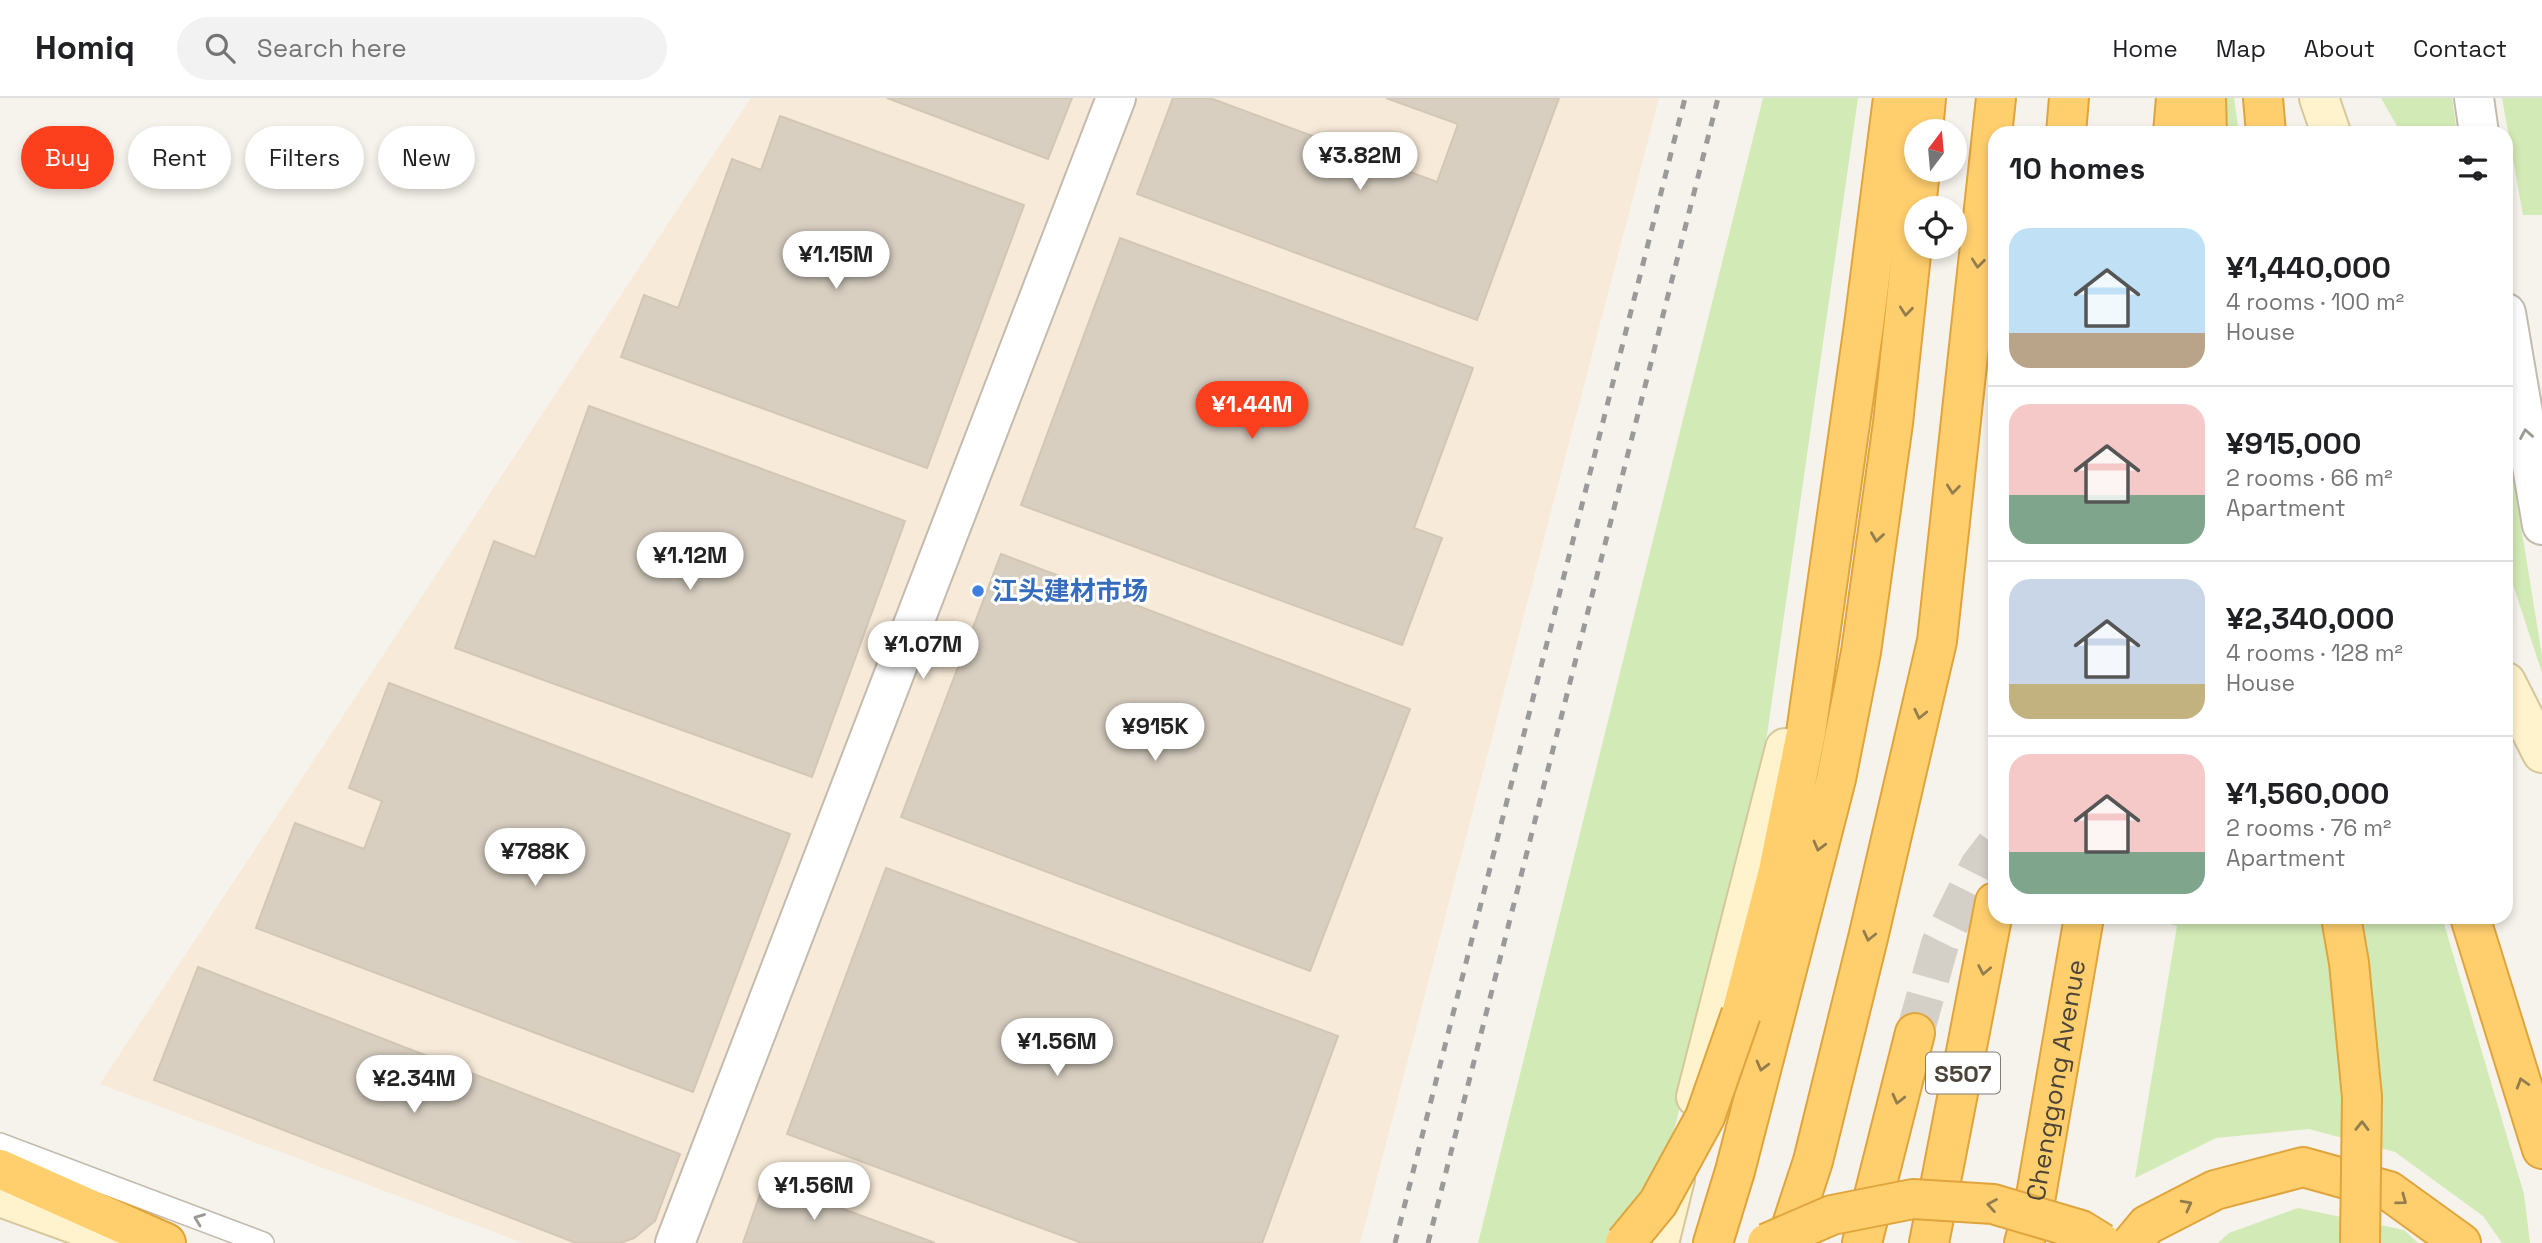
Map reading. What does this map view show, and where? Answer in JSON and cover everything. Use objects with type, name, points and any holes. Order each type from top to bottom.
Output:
[{"type":"highway","points":[[1625,1243],[1658,1203],[1706,1117],[1741,1014],[1778,871],[1806,733],[1864,326],[1893,98]]},
{"type":"highway","points":[[1924,119],[1926,98]]},
{"type":"highway","points":[[1993,126],[1996,98]]},
{"type":"highway","points":[[2067,126],[2069,98]]},
{"type":"highway","points":[[2173,126],[2176,98]]},
{"type":"highway","points":[[2206,98],[2207,126]]},
{"type":"highway","points":[[2263,98],[2265,126]]},
{"type":"highway","points":[[1786,1243],[1813,1161],[1937,641],[1988,172]]},
{"type":"highway","points":[[1713,1243],[1738,1157],[1836,779],[1861,652],[1894,423],[1919,182]]},
{"type":"highway","name":"S507","points":[[1929,1243],[1991,924]]},
{"type":"highway","name":"Chenggong Avenue","points":[[2024,1243],[2034,1207],[2083,924]]},
{"type":"highway","points":[[2342,924],[2349,963],[2362,1097],[2360,1243]]},
{"type":"highway","points":[[2474,924],[2542,1149]]},
{"type":"highway","points":[[1862,1243],[1915,1033]]},
{"type":"highway","points":[[2132,1243],[2147,1225],[2215,1190],[2303,1167],[2389,1191],[2461,1243]]},
{"type":"highway","points":[[0,1169],[166,1243]]},
{"type":"highway","points":[[1767,1243],[1832,1215],[1913,1199],[1993,1204],[2081,1230],[2102,1243]]},
{"type":"main road","points":[[1659,1243],[1782,764],[1839,412],[1875,98]]},
{"type":"main road","points":[[2319,98],[2329,126]]},
{"type":"main road","points":[[2513,696],[2542,753]]},
{"type":"main road","points":[[0,1197],[127,1243]]},
{"type":"street","points":[[675,1243],[1116,98]]},
{"type":"street","points":[[2474,98],[2478,126]]},
{"type":"street","points":[[2513,354],[2542,525]]},
{"type":"lane","points":[[0,1144],[263,1243]]},
{"type":"shaded area","name":"江头建材市场","points":[[751,98],[1659,98],[1360,1243],[523,1243],[100,1084]]},
{"type":"green space","points":[[1763,98],[1858,98],[1767,735],[1676,1123],[1637,1243],[1478,1243]]},
{"type":"green space","points":[[2208,98],[2234,98],[2238,126],[2206,126]]},
{"type":"green space","points":[[2381,98],[2452,98],[2456,126],[2397,126]]},
{"type":"green space","points":[[2502,98],[2542,98],[2542,215],[2523,215],[2513,159],[2513,126],[2507,126]]},
{"type":"green space","points":[[2513,476],[2542,656],[2542,673],[2513,584]]},
{"type":"green space","points":[[2170,924],[2444,924],[2524,1194],[2530,1243],[2502,1243],[2483,1216],[2395,1152],[2309,1129],[2216,1138],[2135,1178],[2177,926]]},
{"type":"green space","points":[[2298,1208],[2404,1230],[2418,1243],[2218,1243],[2229,1233]]},
{"type":"building","points":[[887,98],[1072,98],[1048,159]]},
{"type":"building","points":[[1173,98],[1210,98],[1437,182],[1458,124],[1386,98],[1559,98],[1477,320],[1137,194]]},
{"type":"building","points":[[780,116],[1024,205],[927,468],[621,357],[644,295],[678,308],[732,159],[761,170]]},
{"type":"building","points":[[1120,238],[1473,368],[1414,528],[1442,538],[1402,645],[1021,505]]},
{"type":"building","points":[[589,406],[905,521],[812,777],[455,648],[494,541],[535,557]]},
{"type":"building","points":[[1001,554],[1410,709],[1310,971],[901,817]]},
{"type":"building","points":[[389,683],[790,834],[693,1092],[256,928],[295,823],[364,849],[382,801],[349,788]]},
{"type":"building","points":[[886,868],[1338,1036],[1262,1243],[1082,1243],[787,1134]]},
{"type":"building","points":[[198,967],[680,1154],[655,1221],[634,1238],[620,1243],[576,1243],[154,1080]]},
{"type":"building","points":[[765,1180],[935,1243],[743,1243]]},
{"type":"tunnel","points":[[1915,1033],[1940,944],[1979,866],[1988,854]]},
{"type":"railway","points":[[1395,1243],[1685,98]]},
{"type":"railway","points":[[1428,1243],[1718,98]]},
{"type":"place","name":"江头建材市场","points":[[978,591]]}]
